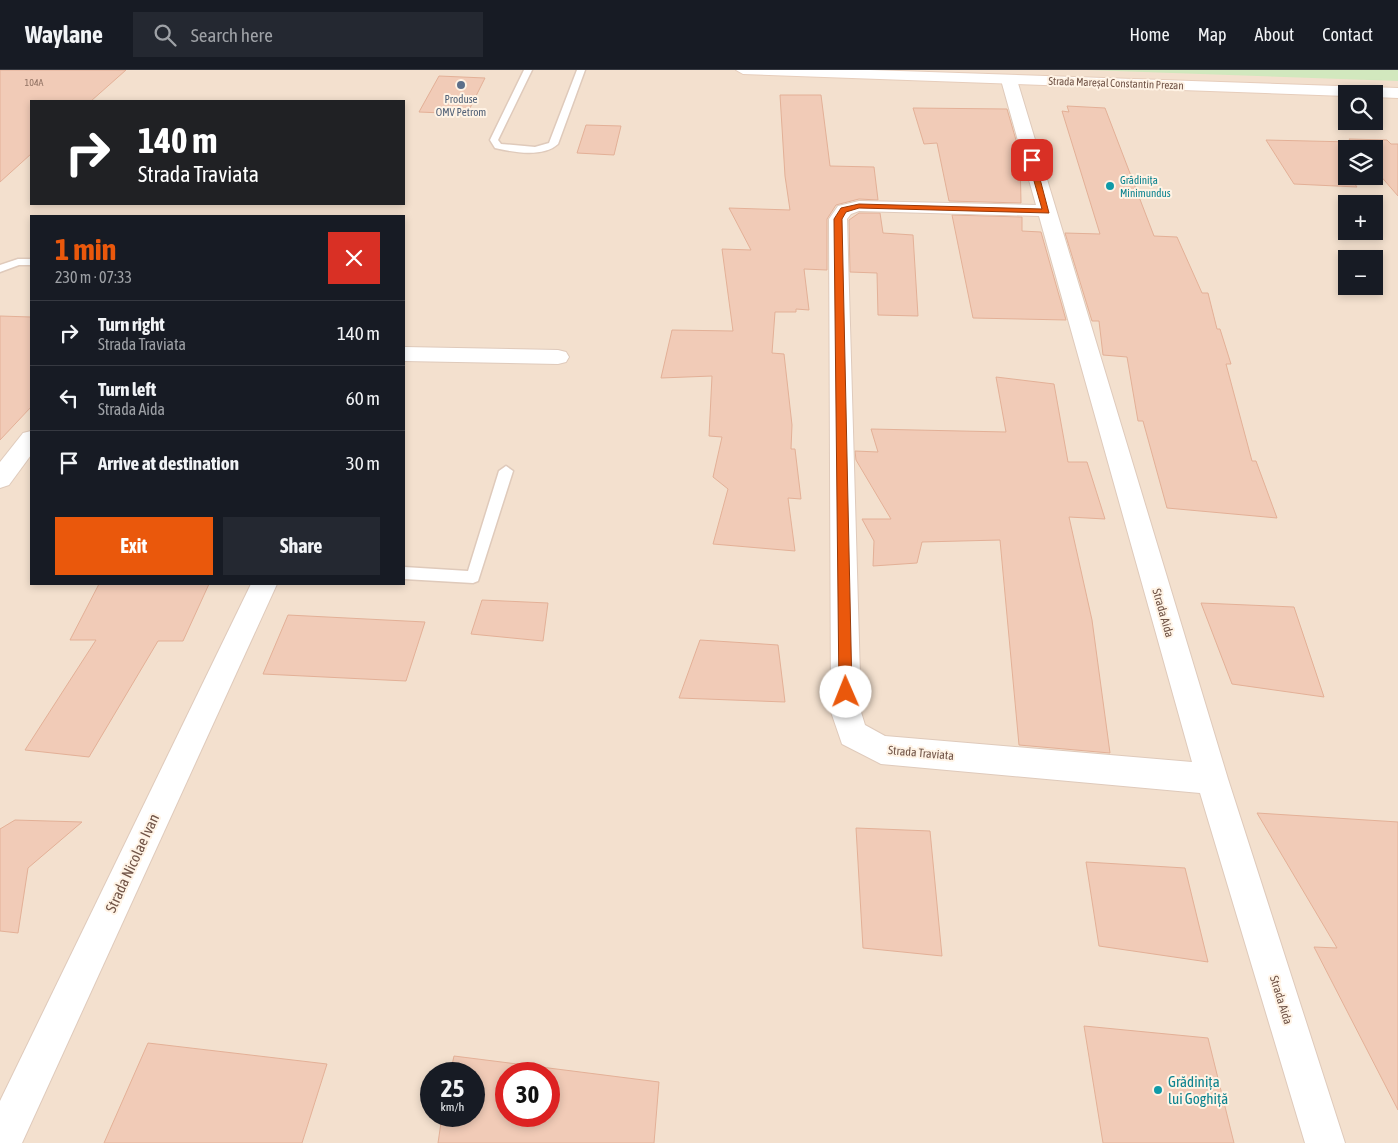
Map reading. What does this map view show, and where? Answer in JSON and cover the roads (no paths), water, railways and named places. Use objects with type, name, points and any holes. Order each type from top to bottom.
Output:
[{"type":"street","name":"Strada Mareșal Constantin Prezan","points":[[743,70],[1398,93]]},
{"type":"street","name":"Strada Aida","points":[[1009,80],[1212,779],[1325,1143]]},
{"type":"street","name":"Strada Traviata","points":[[1046,211],[859,206],[844,210],[838,219],[846,712],[853,734],[881,750],[1212,779]]},
{"type":"street","points":[[405,354],[558,357]]},
{"type":"street","points":[[0,479],[30,440]]},
{"type":"street","name":"Strada Nicolae Ivan","points":[[1,1143],[264,585]]},
{"type":"lane","points":[[528,70],[494,140],[498,146],[541,149],[553,144],[581,70]]},
{"type":"lane","points":[[0,269],[18,262],[30,262]]},
{"type":"lane","points":[[405,573],[473,578],[506,471]]},
{"type":"place","name":"Produse OMV Petrom","points":[[461,85]]},
{"type":"place","name":"Grădinița Minimundus","points":[[1110,186]]},
{"type":"place","name":"Grădinița lui Goghiță","points":[[1158,1090]]}]
